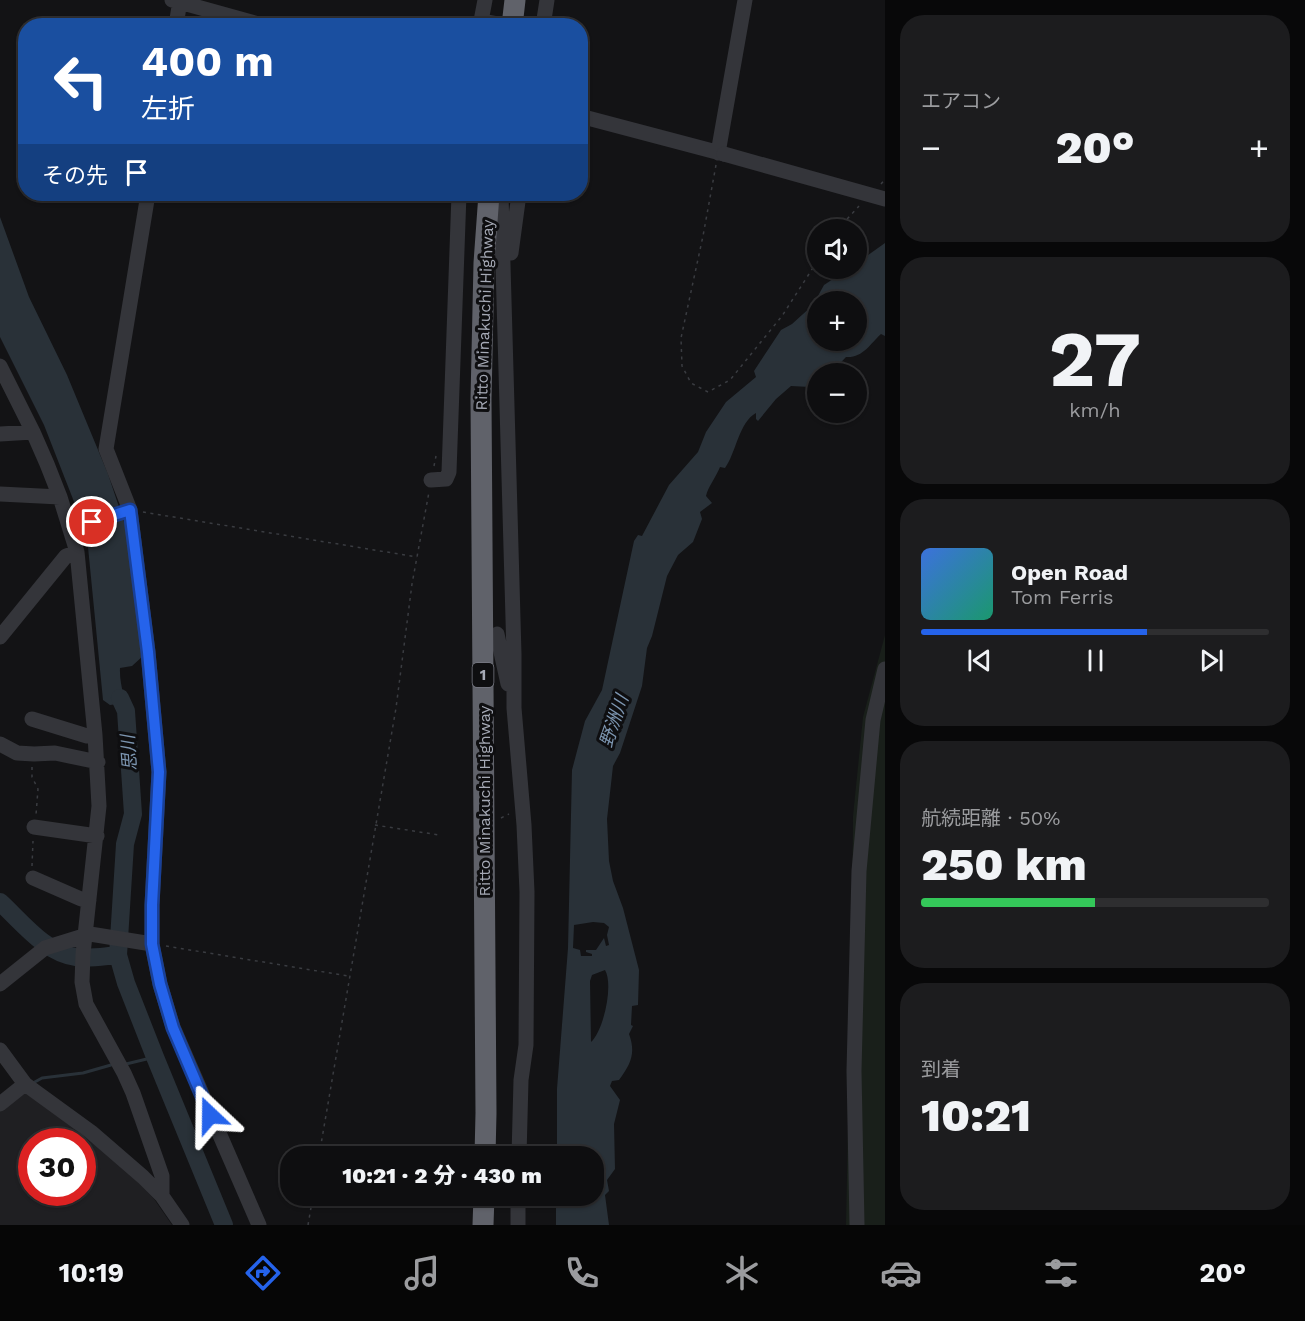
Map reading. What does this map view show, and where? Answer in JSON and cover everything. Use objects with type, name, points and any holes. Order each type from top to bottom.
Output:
[{"type":"highway","points":[[512,18],[515,0]]},
{"type":"highway","name":"Ritto Minakuchi Highway","points":[[485,1146],[481,410],[494,252],[490,201]]},
{"type":"highway","points":[[483,1225],[484,1206]]},
{"type":"street","points":[[482,18],[485,0]]},
{"type":"street","points":[[544,18],[547,0]]},
{"type":"street","points":[[721,154],[745,0]]},
{"type":"street","points":[[176,18],[177,1],[238,18]]},
{"type":"street","points":[[588,119],[885,199]]},
{"type":"street","points":[[147,201],[106,449],[128,511],[148,652],[159,772],[151,944],[173,1028],[259,1225]]},
{"type":"street","points":[[431,480],[446,479],[449,472],[459,201]]},
{"type":"street","points":[[500,201],[494,252],[503,310],[514,708],[527,892],[526,1045],[521,1080],[519,1146]]},
{"type":"street","points":[[494,252],[511,253],[518,201]]},
{"type":"street","points":[[0,366],[33,432],[73,528],[98,762],[99,806],[87,935],[82,959],[82,982],[86,1004],[133,1093],[162,1176],[162,1196]]},
{"type":"street","points":[[0,434],[33,432]]},
{"type":"street","points":[[0,494],[60,497]]},
{"type":"street","points":[[73,528],[128,511]]},
{"type":"street","points":[[1,635],[66,556],[77,552]]},
{"type":"street","points":[[497,634],[514,708]]},
{"type":"street","points":[[857,1225],[855,1071],[859,870],[873,720],[885,669]]},
{"type":"street","points":[[32,719],[87,736],[95,735]]},
{"type":"street","points":[[0,744],[17,753],[55,753],[98,762]]},
{"type":"street","points":[[34,827],[48,827],[97,836]]},
{"type":"street","points":[[33,878],[81,899],[90,900]]},
{"type":"street","points":[[0,984],[50,946],[87,935],[151,944]]},
{"type":"street","points":[[0,1050],[25,1084],[91,1132],[162,1196],[182,1225]]},
{"type":"street","points":[[0,1104],[25,1084]]},
{"type":"street","points":[[518,1206],[518,1225]]},
{"type":"path","points":[[721,154],[681,338],[682,366],[691,383],[708,392],[730,380],[782,316],[807,277]]},
{"type":"path","points":[[321,1146],[396,708],[412,584],[436,457]]},
{"type":"path","points":[[128,511],[417,557]]},
{"type":"path","points":[[375,825],[439,836]]},
{"type":"path","points":[[151,944],[349,976]]},
{"type":"path","points":[[308,1225],[311,1206]]},
{"type":"shaded area","points":[[885,635],[885,1225],[846,1225],[853,816],[863,717]]},
{"type":"shaded area","points":[[25,1093],[78,1128],[18,1128],[18,1206],[96,1206],[96,1143],[119,1161],[154,1199],[172,1225],[0,1225],[0,1111]]},
{"type":"water","points":[[0,217],[29,297],[67,375],[108,474],[127,531],[143,656],[132,666],[120,668],[127,722],[118,704],[110,705],[103,700],[88,547],[80,517],[44,425],[0,337]]},
{"type":"water","points":[[885,243],[885,336],[881,334],[867,349],[867,291],[821,291],[824,285],[833,279],[867,279],[867,256]]},
{"type":"water","name":"野洲川","points":[[807,310],[807,351],[864,351],[852,357],[846,357],[840,363],[807,363],[807,387],[791,386],[776,399],[758,421],[756,413],[750,417],[729,462],[725,468],[720,467],[708,489],[706,496],[712,503],[700,512],[702,519],[693,542],[678,555],[667,576],[647,648],[642,686],[620,753],[613,766],[607,819],[609,861],[613,881],[623,908],[639,970],[638,1005],[632,1006],[631,1025],[633,1026],[629,1034],[632,1047],[631,1058],[619,1080],[612,1081],[610,1086],[620,1100],[614,1124],[615,1169],[607,1180],[609,1191],[605,1195],[609,1225],[556,1225],[556,1206],[604,1206],[604,1146],[557,1146],[557,1089],[568,948],[572,770],[585,721],[602,690],[634,541],[638,535],[642,536],[669,485],[698,452],[706,432],[726,402],[756,377],[754,371],[781,330],[792,324]],"holes":[[[604,923],[609,927],[607,935],[609,945],[606,946],[604,938],[596,950],[586,950],[592,956],[581,956],[580,950],[573,948],[574,925]],[[605,970],[608,986],[606,1008],[600,1029],[591,1042],[590,981],[592,975]]]},
{"type":"waterway","name":"思川","points":[[120,698],[126,711],[133,814],[125,844],[118,955],[126,983],[155,1057],[224,1225]]},
{"type":"waterway","points":[[0,902],[34,935],[65,954],[86,958],[118,955]]},
{"type":"waterway","points":[[126,1064],[155,1057]]},
{"type":"waterway","points":[[33,1083],[42,1078],[83,1073],[111,1065]]},
{"type":"route","points":[[92,522],[130,510],[148,652],[159,772],[152,944],[160,984],[173,1028],[210,1115]]}]
